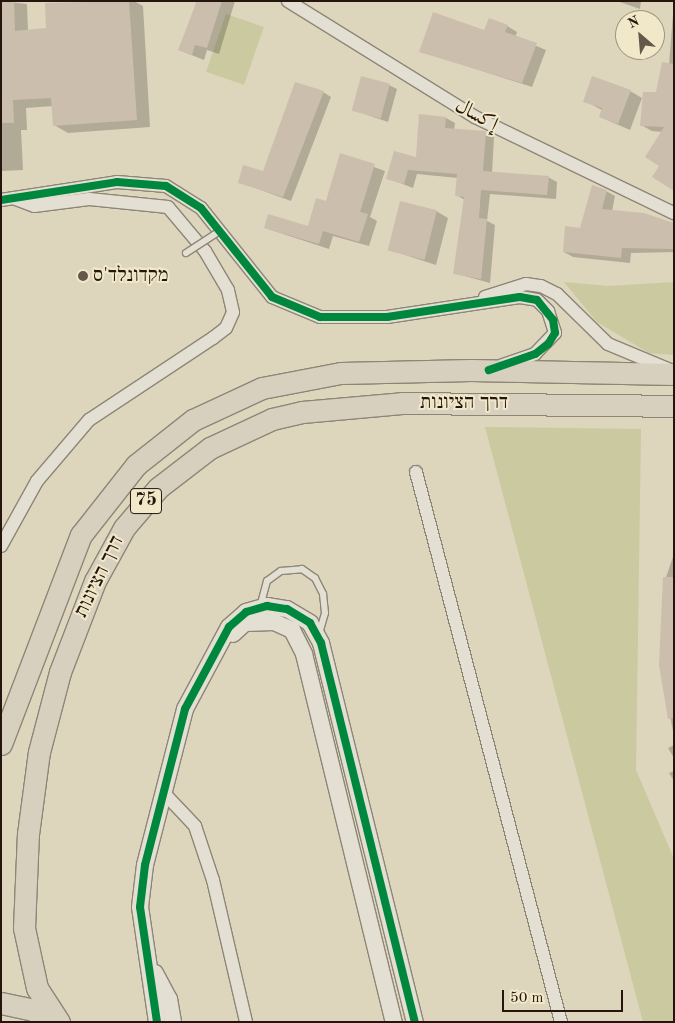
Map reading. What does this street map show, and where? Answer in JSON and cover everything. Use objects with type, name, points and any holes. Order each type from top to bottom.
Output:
[{"type":"highway","name":"דרך הציונות","points":[[1,744],[81,535],[117,485],[161,443],[228,402],[296,380],[341,373],[489,370],[674,373]]},
{"type":"highway","name":"דרך הציונות","points":[[59,1022],[37,988],[24,928],[28,834],[39,752],[60,672],[95,581],[124,528],[158,488],[210,448],[272,419],[302,412],[402,402],[674,406]]},
{"type":"highway","points":[[1,1003],[33,1010],[54,1022]]},
{"type":"street","name":"إكسال","points":[[288,1],[475,117],[674,213]]},
{"type":"street","points":[[7,199],[117,182],[157,185],[184,196],[218,232],[272,297],[298,311],[349,318],[452,309],[520,297],[537,300],[548,310],[555,333],[548,344],[535,354],[489,370]]},
{"type":"street","points":[[1,546],[37,481],[89,420],[213,338],[226,328],[233,312],[228,290],[205,251],[168,207],[107,199],[34,206],[7,199]]},
{"type":"street","points":[[452,309],[508,288],[542,286],[557,294],[608,344],[674,373]]},
{"type":"street","points":[[416,472],[561,1022]]},
{"type":"street","points":[[157,1022],[145,960],[140,907],[145,865],[163,792],[185,709],[229,627],[246,612],[260,608],[286,609],[310,623],[318,638],[415,1022]]},
{"type":"street","points":[[219,648],[245,623],[274,622],[292,630],[304,654],[394,1022]]},
{"type":"street","points":[[163,792],[194,826],[213,880],[246,1022]]},
{"type":"street","points":[[145,960],[169,999],[173,1022]]},
{"type":"lane","points":[[186,253],[218,232]]},
{"type":"lane","points":[[260,608],[267,581],[281,571],[302,569],[315,578],[323,594],[324,613],[318,638]]},
{"type":"green space","points":[[226,14],[264,27],[244,85],[206,72]]},
{"type":"green space","points":[[564,282],[608,286],[674,282],[674,355],[649,353],[597,322]]},
{"type":"green space","points":[[485,427],[641,429],[636,770],[674,859],[674,1022],[643,1022]]},
{"type":"building","points":[[1,1],[14,1],[15,31],[46,28],[45,3],[129,1],[137,120],[53,126],[51,98],[13,100],[14,123],[1,123]]},
{"type":"building","points":[[197,1],[222,1],[207,48],[195,45],[192,55],[178,50]]},
{"type":"building","points":[[433,12],[484,30],[489,18],[508,25],[505,32],[537,43],[522,83],[419,52]]},
{"type":"building","points":[[662,62],[674,64],[674,191],[652,177],[659,166],[645,157],[664,127],[640,126],[643,92],[656,92]]},
{"type":"building","points":[[361,76],[390,84],[381,119],[352,111]]},
{"type":"building","points":[[592,76],[631,90],[618,124],[599,117],[602,108],[583,102]]},
{"type":"building","points":[[295,82],[324,91],[283,197],[238,183],[243,165],[263,171]]},
{"type":"building","points":[[419,114],[446,117],[445,128],[486,131],[483,171],[549,176],[547,195],[481,190],[479,218],[487,219],[481,279],[453,274],[464,197],[455,196],[457,174],[408,170],[404,184],[386,179],[394,151],[416,157]]},
{"type":"building","points":[[340,153],[375,164],[360,212],[368,214],[359,242],[323,231],[319,244],[264,228],[268,214],[308,226],[316,198],[326,201]]},
{"type":"building","points":[[592,185],[607,190],[602,209],[644,213],[674,223],[674,249],[622,248],[621,258],[563,252],[565,226],[580,228]]},
{"type":"building","points":[[400,201],[437,210],[425,260],[388,250]]},
{"type":"building","points":[[663,577],[674,577],[674,718],[668,719],[659,665]]},
{"type":"cycle path","points":[[1,200],[117,182],[166,186],[201,208],[272,297],[320,317],[387,317],[520,297],[537,300],[553,320],[555,333],[548,344],[535,354],[489,370]]},
{"type":"cycle path","points":[[157,1022],[140,907],[145,865],[185,709],[229,627],[246,612],[267,606],[287,609],[310,623],[321,643],[415,1022]]},
{"type":"place","name":"מקדונלד'ס","points":[[83,276]]}]
